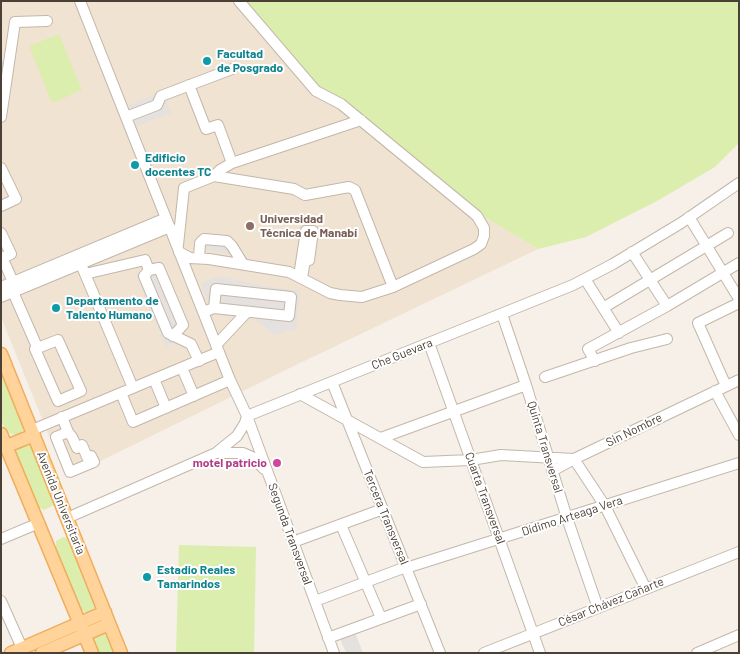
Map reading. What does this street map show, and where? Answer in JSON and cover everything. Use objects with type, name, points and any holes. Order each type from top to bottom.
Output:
[{"type":"main road","name":"Avenida Universitaria","points":[[1,354],[121,653]]},
{"type":"main road","points":[[7,446],[33,432]]},
{"type":"main road","points":[[1,434],[39,523],[79,630],[92,653]]},
{"type":"main road","points":[[16,650],[79,630],[107,618]]},
{"type":"main road","points":[[42,653],[79,630]]},
{"type":"street","points":[[67,518],[216,453],[237,436],[247,416],[230,380],[80,1]]},
{"type":"street","points":[[179,250],[187,257],[289,272],[330,293],[362,297],[393,287],[474,250],[481,244],[484,228],[477,216],[341,104],[316,91],[238,1]]},
{"type":"street","points":[[1,116],[4,79],[15,22],[47,21]]},
{"type":"street","points":[[126,117],[157,105],[161,96],[232,69]]},
{"type":"street","points":[[189,85],[206,130],[218,125],[232,163]]},
{"type":"street","points":[[179,250],[184,188],[214,176],[232,163],[361,120]]},
{"type":"street","points":[[1,168],[16,199],[1,206]]},
{"type":"street","points":[[214,176],[294,189],[305,195],[349,187],[355,190],[393,287]]},
{"type":"street","name":"Che Guevara","points":[[247,416],[585,279],[690,217],[739,182]]},
{"type":"street","points":[[690,217],[739,299]]},
{"type":"street","points":[[1,297],[13,287],[168,222]]},
{"type":"street","points":[[603,308],[728,232]]},
{"type":"street","points":[[1,233],[11,254],[2,258],[38,349],[36,349],[58,401],[81,391],[58,340],[38,349]]},
{"type":"street","points":[[204,258],[200,243],[204,239],[227,241],[243,264]]},
{"type":"street","points":[[632,252],[667,306]]},
{"type":"street","points":[[191,281],[193,274],[204,258]]},
{"type":"street","points":[[79,260],[132,388]]},
{"type":"street","points":[[85,274],[145,260],[149,270]]},
{"type":"street","points":[[596,360],[588,349],[667,306],[739,263]]},
{"type":"street","points":[[173,336],[183,326],[159,268],[149,270],[144,276],[168,333],[173,336],[191,344],[199,360]]},
{"type":"street","points":[[585,279],[619,333]]},
{"type":"street","points":[[1,287],[13,287]]},
{"type":"street","points":[[203,312],[214,308],[289,316],[291,297],[216,289],[214,308]]},
{"type":"street","points":[[726,386],[698,323],[739,303]]},
{"type":"street","points":[[33,432],[62,417],[199,360],[218,348],[247,312]]},
{"type":"street","name":"Quinta Transversal","points":[[502,314],[567,518],[598,608]]},
{"type":"street","points":[[546,377],[667,339]]},
{"type":"street","name":"Cuarta Transversal","points":[[429,343],[540,653]]},
{"type":"street","points":[[182,368],[194,396]]},
{"type":"street","points":[[154,379],[166,408]]},
{"type":"street","points":[[121,393],[134,422],[230,380]]},
{"type":"street","name":"Sin Nombre","points":[[552,471],[739,380]]},
{"type":"street","name":"Tercera Transversal","points":[[332,382],[440,653]]},
{"type":"street","points":[[381,438],[526,385]]},
{"type":"street","points":[[716,391],[739,435]]},
{"type":"street","points":[[300,394],[423,462],[471,460],[501,455],[574,459],[605,506],[646,589]]},
{"type":"street","points":[[67,396],[74,412]]},
{"type":"street","name":"Segunda Transversal","points":[[247,416],[334,653]]},
{"type":"street","points":[[62,417],[68,432]]},
{"type":"street","points":[[216,453],[243,453],[252,457],[269,476]]},
{"type":"street","name":"Dídimo Arteaga Vera","points":[[315,601],[406,568],[739,464]]},
{"type":"street","points":[[293,542],[383,509]]},
{"type":"street","points":[[1,539],[39,523]]},
{"type":"street","points":[[341,525],[381,618]]},
{"type":"street","name":"César Chávez Cañarte","points":[[484,653],[739,552]]},
{"type":"street","points":[[1,601],[16,650]]},
{"type":"street","points":[[328,638],[421,604]]},
{"type":"street","points":[[697,653],[739,635]]},
{"type":"shaded area","name":"Universidad Técnica de Manabí","points":[[1,1],[240,1],[461,203],[538,249],[66,478],[1,317]]},
{"type":"shaded area","points":[[162,92],[171,113],[137,126],[129,105]]},
{"type":"shaded area","points":[[205,241],[228,245],[234,255],[203,249]]},
{"type":"shaded area","points":[[162,261],[189,327],[180,331],[176,343],[166,346],[136,275],[152,263]]},
{"type":"shaded area","points":[[223,277],[269,287],[300,291],[296,329],[274,335],[253,317],[222,313],[213,314],[201,284],[212,278]]},
{"type":"shaded area","points":[[354,630],[363,653],[346,653],[339,636]]},
{"type":"green space","points":[[241,1],[739,1],[739,143],[715,167],[657,201],[586,237],[538,249],[461,203],[359,125],[261,28]]},
{"type":"green space","points":[[59,34],[82,90],[52,103],[29,46]]},
{"type":"green space","points":[[1,365],[24,429],[16,435],[5,430],[1,420]]},
{"type":"green space","points":[[30,443],[34,447],[55,502],[54,505],[44,510],[36,504],[16,455],[16,450],[20,445]]},
{"type":"green space","points":[[63,537],[68,538],[96,605],[89,612],[79,608],[56,550],[56,541]]},
{"type":"green space","points":[[179,545],[256,547],[254,653],[176,653]]},
{"type":"green space","points":[[101,633],[105,633],[110,637],[116,653],[98,653],[94,638]]},
{"type":"place","name":"Facultad de Posgrado","points":[[207,61]]},
{"type":"place","name":"Edificio docentes TC","points":[[135,165]]},
{"type":"place","name":"Universidad Técnica de Manabí","points":[[250,226]]},
{"type":"place","name":"Departamento de Talento Humano","points":[[56,308]]},
{"type":"place","name":"motel patricio","points":[[277,463]]},
{"type":"place","name":"Estadio Reales Tamarindos","points":[[147,577]]}]
